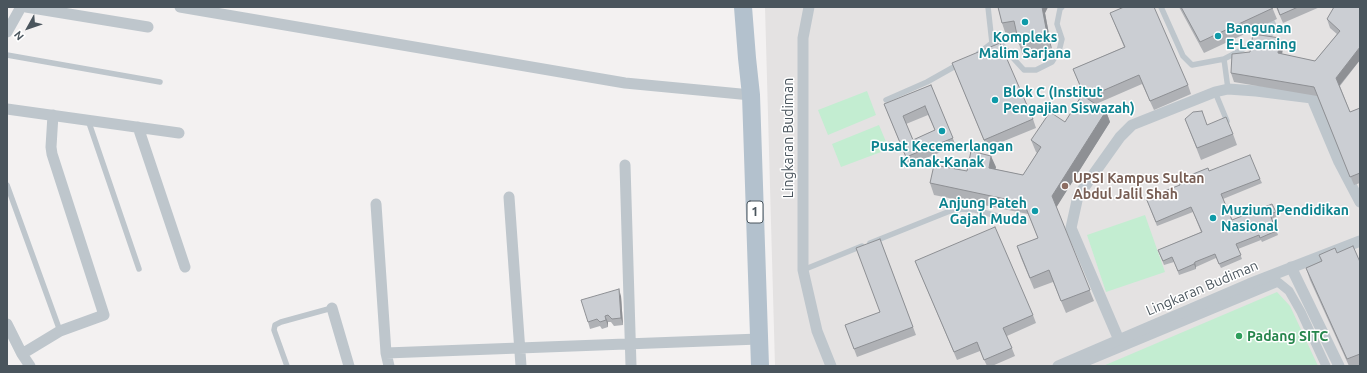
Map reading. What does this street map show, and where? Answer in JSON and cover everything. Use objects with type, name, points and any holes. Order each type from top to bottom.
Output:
[{"type":"main road","name":"1","points":[[743,7],[746,58],[751,95],[760,366]]},
{"type":"main road","name":"1","points":[[746,58],[752,7]]},
{"type":"street","points":[[7,32],[20,7]]},
{"type":"street","points":[[26,7],[148,27]]},
{"type":"street","points":[[180,7],[625,83],[751,95]]},
{"type":"street","name":"Lingkaran Budiman","points":[[809,7],[803,38],[803,270],[817,331],[831,366]]},
{"type":"street","points":[[1119,340],[1071,228],[1078,196],[1120,137],[1132,125],[1215,92],[1228,89],[1312,98],[1339,162],[1360,202]]},
{"type":"street","points":[[7,109],[179,133]]},
{"type":"street","points":[[22,354],[60,330],[104,315],[52,154],[53,115]]},
{"type":"street","points":[[138,127],[185,267]]},
{"type":"street","points":[[625,165],[631,366]]},
{"type":"street","points":[[509,197],[521,348],[521,366]]},
{"type":"street","points":[[376,204],[386,353],[389,366]]},
{"type":"street","name":"Lingkaran Budiman","points":[[1058,366],[1291,267],[1360,241]]},
{"type":"street","points":[[1291,267],[1339,366]]},
{"type":"street","points":[[1076,366],[1278,282],[1289,291],[1301,312],[1326,366]]},
{"type":"street","points":[[332,308],[349,366]]},
{"type":"street","points":[[7,324],[22,354],[30,366]]},
{"type":"street","points":[[386,353],[759,340]]},
{"type":"lane","points":[[988,7],[992,43]]},
{"type":"lane","points":[[992,43],[1003,46],[1024,70],[1036,70],[1052,62],[1059,50],[1062,39],[1057,24],[1060,9],[1062,7]]},
{"type":"lane","points":[[1161,7],[1183,56],[1192,65],[1224,59],[1270,35],[1275,28],[1265,7]]},
{"type":"lane","points":[[976,55],[992,43]]},
{"type":"lane","points":[[7,55],[160,82]]},
{"type":"lane","points":[[1224,59],[1228,89]]},
{"type":"lane","points":[[886,100],[927,82],[963,62]]},
{"type":"lane","points":[[1215,92],[1227,121]]},
{"type":"lane","points":[[88,120],[139,269]]},
{"type":"lane","points":[[7,185],[60,330]]},
{"type":"lane","points":[[803,270],[950,211],[963,209],[975,210],[1001,217]]},
{"type":"lane","points":[[287,366],[274,330],[275,325],[332,308]]},
{"type":"shaded area","name":"UPSI Kampus Sultan Abdul Jalil Shah","points":[[765,7],[1360,7],[1360,366],[775,366]]},
{"type":"green space","points":[[867,91],[876,115],[828,135],[818,110]]},
{"type":"green space","points":[[879,125],[889,149],[841,167],[832,144]]},
{"type":"green space","points":[[1145,215],[1165,272],[1106,292],[1087,235]]},
{"type":"green space","name":"Padang SITC","points":[[1277,292],[1290,306],[1318,366],[1103,366]]},
{"type":"building","name":"Kompleks Malim Sarjana","points":[[998,7],[1042,7],[1048,39],[1019,44],[1014,21],[1002,23]]},
{"type":"building","points":[[1124,7],[1154,7],[1188,85],[1150,101],[1139,75],[1086,98],[1085,97],[1073,69],[1125,47],[1110,13]]},
{"type":"building","name":"Bangunan E-Learning","points":[[1181,7],[1272,7],[1273,8],[1200,42]]},
{"type":"building","points":[[1277,7],[1298,7],[1280,15]]},
{"type":"building","points":[[1334,7],[1360,7],[1360,47],[1336,78],[1350,112],[1360,108],[1360,173],[1350,177],[1314,87],[1231,73],[1232,54],[1250,52],[1253,34],[1280,38],[1278,53],[1315,61],[1340,31],[1327,19]]},
{"type":"building","name":"Blok C (Institut Pengajian Siswazah)","points":[[1000,43],[1033,119],[984,140],[952,63]]},
{"type":"building","name":"Pusat Kecemerlangan Kanak-Kanak","points":[[931,85],[953,138],[906,157],[884,104]],"holes":[[[925,106],[935,130],[913,140],[903,116]]]},
{"type":"building","name":"Anjung Pateh Gajah Muda","points":[[1082,95],[1106,111],[1052,196],[1090,290],[1061,301],[1049,270],[1030,278],[1017,246],[1038,238],[1024,203],[930,183],[934,165],[967,171],[971,151],[991,156],[989,168],[1023,175],[1041,147],[1031,140],[1050,112],[1065,122]]},
{"type":"building","points":[[1202,111],[1207,125],[1226,117],[1233,134],[1197,148],[1185,119],[1193,112]]},
{"type":"building","name":"Muzium Pendidikan Nasional","points":[[1250,155],[1260,179],[1221,194],[1232,220],[1272,204],[1276,212],[1270,214],[1276,231],[1260,238],[1259,235],[1236,244],[1241,255],[1219,264],[1215,254],[1178,271],[1172,257],[1163,261],[1158,250],[1202,232],[1191,207],[1156,222],[1146,198],[1180,185],[1178,180],[1208,168],[1209,171]]},
{"type":"building","points":[[995,227],[1033,315],[1003,328],[1012,348],[984,360],[977,342],[954,352],[915,261]]},
{"type":"building","points":[[880,239],[913,327],[854,349],[845,325],[880,312],[856,248]]},
{"type":"building","points":[[1353,246],[1360,262],[1360,354],[1347,359],[1306,268],[1322,261],[1319,255],[1335,248],[1337,253]]},
{"type":"building","points":[[619,289],[621,318],[612,319],[608,315],[605,316],[606,320],[600,322],[597,319],[588,322],[581,300]]},
{"type":"place","name":"Kompleks Malim Sarjana","points":[[1025,22]]},
{"type":"place","name":"Bangunan E-Learning","points":[[1218,36]]},
{"type":"place","name":"Blok C (Institut Pengajian Siswazah)","points":[[995,100]]},
{"type":"place","name":"Pusat Kecemerlangan Kanak-Kanak","points":[[942,131]]},
{"type":"place","name":"UPSI Kampus Sultan Abdul Jalil Shah","points":[[1065,186]]},
{"type":"place","name":"Anjung Pateh Gajah Muda","points":[[1035,211]]},
{"type":"place","name":"Muzium Pendidikan Nasional","points":[[1213,218]]},
{"type":"place","name":"Padang SITC","points":[[1239,336]]}]
